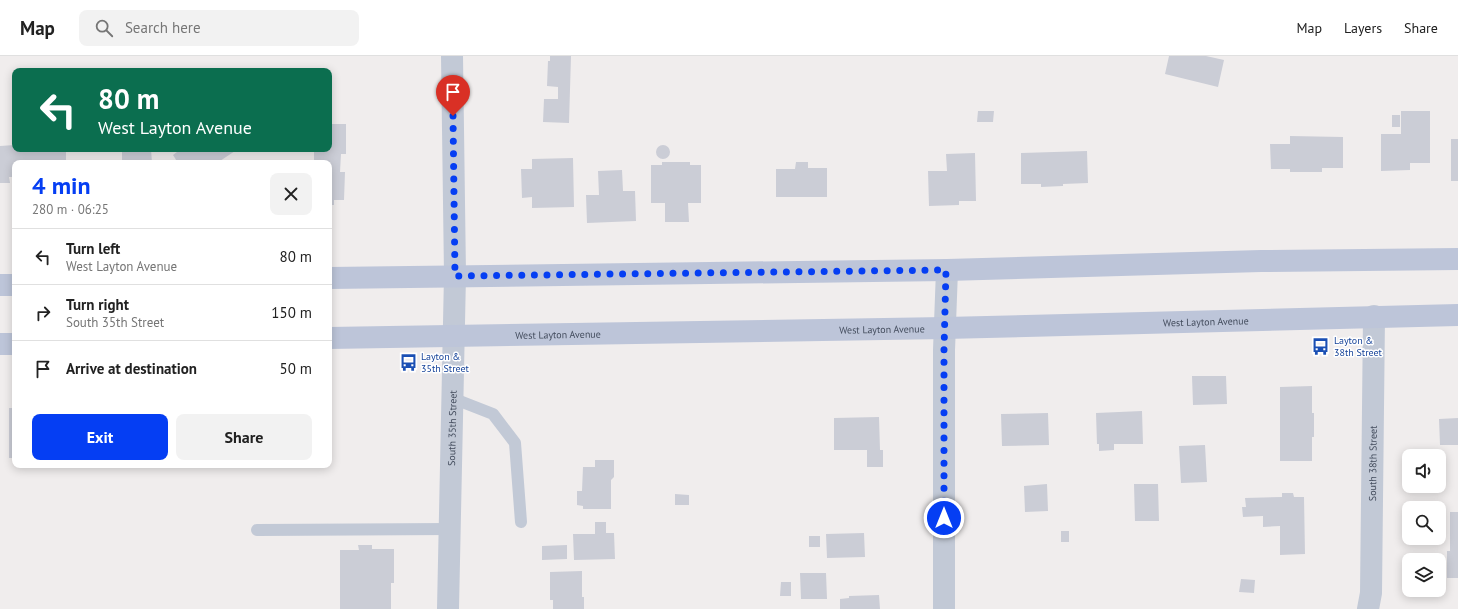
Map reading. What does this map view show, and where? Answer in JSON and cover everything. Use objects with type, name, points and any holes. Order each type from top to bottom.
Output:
[{"type":"main road","points":[[332,278],[946,270],[1261,261],[1458,259]]},
{"type":"main road","points":[[0,285],[12,285]]},
{"type":"main road","name":"West Layton Avenue","points":[[332,338],[945,328],[1458,315]]},
{"type":"main road","points":[[0,344],[12,344]]},
{"type":"street","name":"South 35th Street","points":[[448,609],[451,529],[455,276],[452,56]]},
{"type":"street","points":[[944,609],[946,270]]},
{"type":"street","name":"South 38th Street","points":[[1368,609],[1371,592],[1374,316]]},
{"type":"lane","points":[[452,398],[493,414],[515,443],[522,522]]},
{"type":"lane","points":[[257,530],[451,529]]},
{"type":"building","points":[[550,56],[571,56],[569,123],[543,122],[544,99],[558,99],[558,87],[547,86],[548,61],[550,61]]},
{"type":"building","points":[[1169,56],[1206,56],[1224,60],[1218,87],[1165,74]]},
{"type":"building","points":[[978,111],[994,111],[993,122],[977,122]]},
{"type":"building","points":[[1401,111],[1430,111],[1430,163],[1410,163],[1410,170],[1381,171],[1381,134],[1401,134]]},
{"type":"building","points":[[1392,115],[1400,115],[1400,127],[1392,127]]},
{"type":"building","points":[[332,124],[346,124],[346,154],[341,154],[340,172],[345,172],[344,200],[334,200],[334,205],[332,205],[332,160],[314,160],[314,152],[332,152]]},
{"type":"building","points":[[1290,136],[1343,137],[1343,168],[1322,168],[1322,172],[1290,172],[1290,169],[1271,169],[1270,144],[1290,144]]},
{"type":"building","points":[[1451,139],[1458,139],[1458,181],[1451,181]]},
{"type":"building","points":[[12,145],[12,152],[66,152],[66,160],[12,160],[12,177],[9,177],[10,183],[0,183],[0,146]]},
{"type":"building","points":[[663,145],[668,147],[670,152],[668,157],[663,159],[658,157],[656,152],[658,147]]},
{"type":"building","points":[[1087,151],[1088,183],[1041,187],[1041,184],[1021,184],[1021,153]]},
{"type":"building","points":[[122,152],[151,152],[152,160],[122,160]]},
{"type":"building","points":[[177,152],[234,152],[222,160],[176,160],[173,155]]},
{"type":"building","points":[[975,153],[976,201],[959,201],[959,205],[929,206],[928,171],[947,171],[946,154]]},
{"type":"building","points":[[573,158],[574,207],[532,208],[532,197],[522,198],[521,169],[532,169],[532,159]]},
{"type":"building","points":[[662,162],[690,162],[690,165],[701,165],[701,203],[688,203],[689,222],[665,222],[665,203],[651,203],[651,165],[662,165]]},
{"type":"building","points":[[796,162],[808,162],[808,168],[827,168],[827,197],[776,197],[776,169],[795,169]]},
{"type":"building","points":[[622,170],[623,191],[635,191],[636,221],[587,223],[586,195],[599,195],[598,171]]},
{"type":"building","points":[[1192,376],[1226,376],[1227,404],[1193,405]]},
{"type":"building","points":[[1312,386],[1314,437],[1312,437],[1312,461],[1280,461],[1280,387]]},
{"type":"building","points":[[9,408],[12,408],[12,458],[9,458]]},
{"type":"building","points":[[1142,411],[1143,444],[1114,444],[1114,450],[1099,451],[1099,444],[1097,444],[1096,413]]},
{"type":"building","points":[[1048,413],[1049,445],[1002,446],[1001,414]]},
{"type":"building","points":[[879,417],[880,450],[883,450],[883,467],[867,467],[867,450],[834,450],[834,418]]},
{"type":"building","points":[[1458,418],[1458,445],[1440,445],[1439,419]]},
{"type":"building","points":[[1205,445],[1207,482],[1181,483],[1179,446]]},
{"type":"building","points":[[595,460],[614,460],[614,477],[611,480],[611,509],[583,509],[583,506],[577,505],[577,491],[582,491],[583,467],[595,467]]},
{"type":"building","points":[[1047,484],[1048,511],[1025,512],[1024,486]]},
{"type":"building","points":[[1134,484],[1158,484],[1159,521],[1135,521]]},
{"type":"building","points":[[1282,493],[1293,493],[1294,497],[1304,497],[1305,554],[1280,555],[1280,526],[1263,527],[1263,516],[1243,517],[1242,507],[1246,507],[1245,498],[1282,497]]},
{"type":"building","points":[[675,494],[689,495],[689,505],[675,505]]},
{"type":"building","points":[[1450,512],[1458,512],[1458,578],[1447,578],[1447,551],[1450,551]]},
{"type":"building","points":[[595,522],[606,522],[606,533],[614,533],[615,559],[574,560],[573,534],[595,534]]},
{"type":"building","points":[[1061,531],[1069,531],[1069,542],[1061,542]]},
{"type":"building","points":[[864,533],[865,557],[827,558],[826,534]]},
{"type":"building","points":[[809,536],[820,536],[820,547],[809,547]]},
{"type":"building","points":[[358,545],[372,545],[372,549],[394,549],[394,583],[391,583],[391,609],[340,609],[340,550],[359,550]]},
{"type":"building","points":[[567,545],[567,559],[542,560],[542,546]]},
{"type":"building","points":[[582,571],[582,597],[584,597],[584,609],[553,609],[553,600],[550,600],[550,572]]},
{"type":"building","points":[[800,573],[826,573],[827,599],[801,599]]},
{"type":"building","points":[[1241,579],[1255,580],[1254,593],[1239,592]]},
{"type":"building","points":[[781,582],[791,582],[791,596],[780,596]]},
{"type":"building","points":[[879,595],[880,609],[840,609],[840,599],[849,598],[849,596]]},
{"type":"place","name":"Layton & 38th Street","points":[[1321,346]]},
{"type":"place","name":"Layton & 35th Street","points":[[408,362]]},
{"type":"route","points":[[453,116],[455,276],[946,270],[944,350],[944,518]]}]
